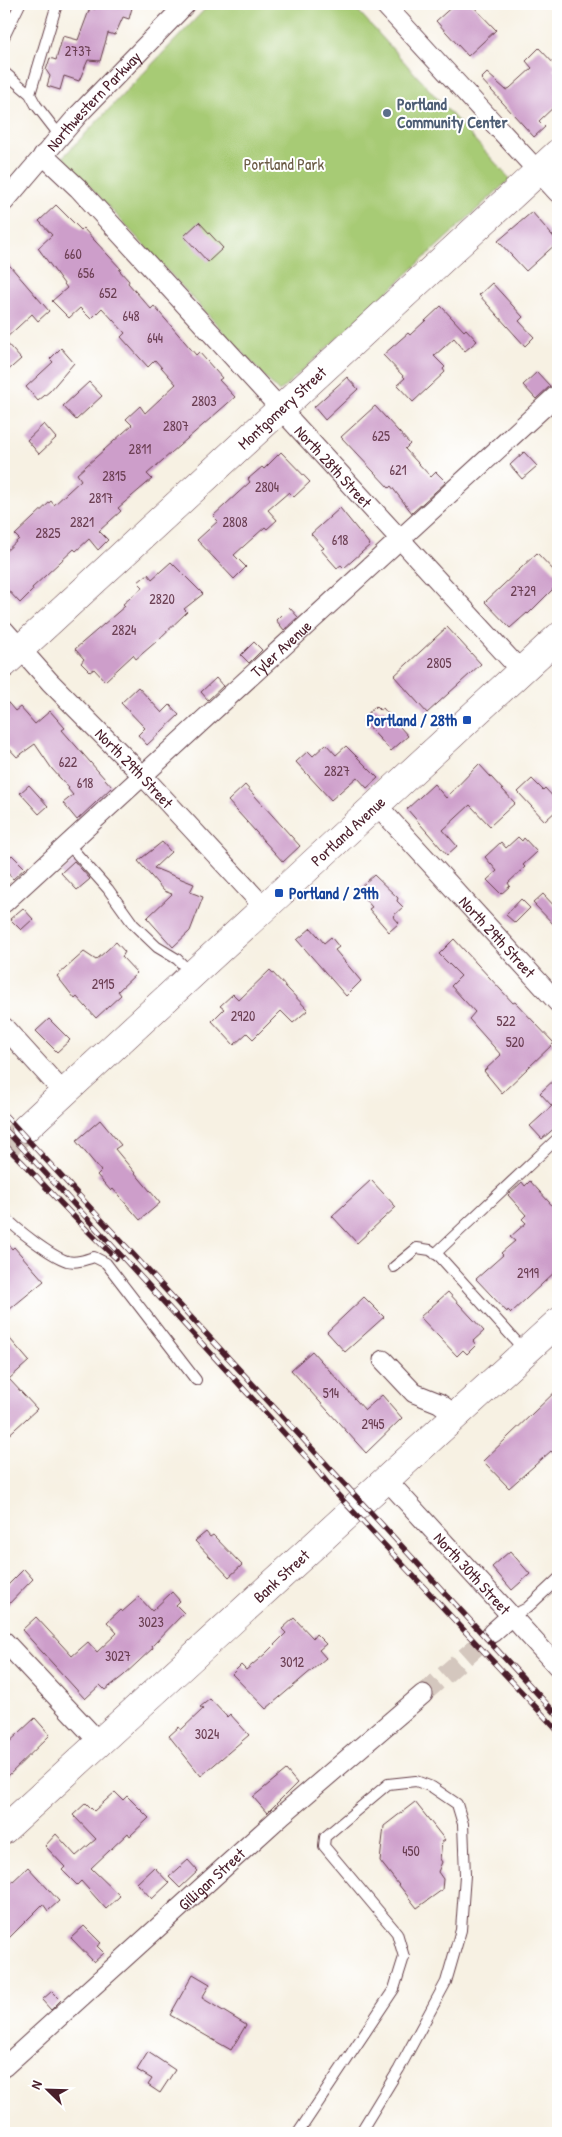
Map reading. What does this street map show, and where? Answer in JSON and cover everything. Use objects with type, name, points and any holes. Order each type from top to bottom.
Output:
[{"type":"street","name":"Northwestern Parkway","points":[[4,202],[60,136],[186,4]]},
{"type":"street","points":[[394,7],[558,193]]},
{"type":"street","name":"Montgomery Street","points":[[9,647],[280,408],[558,153]]},
{"type":"street","name":"North 28th Street","points":[[43,155],[78,188],[521,671]]},
{"type":"street","name":"Tyler Avenue","points":[[4,903],[558,394]]},
{"type":"street","name":"Portland Avenue","points":[[26,1128],[558,637]]},
{"type":"street","name":"North 29th Street","points":[[9,647],[143,776],[264,908]]},
{"type":"street","name":"North 29th Street","points":[[376,804],[554,991]]},
{"type":"street","points":[[4,1027],[63,1092]]},
{"type":"street","name":"Bank Street","points":[[4,1830],[558,1322]]},
{"type":"street","points":[[383,1360],[414,1393],[439,1403],[457,1416]]},
{"type":"street","name":"North 30th Street","points":[[386,1479],[558,1667]]},
{"type":"street","points":[[492,1633],[511,1616]]},
{"type":"street","points":[[4,1641],[100,1743]]},
{"type":"street","name":"Gilligan Street","points":[[4,2067],[283,1814],[423,1694]]},
{"type":"lane","points":[[4,37],[20,4]]},
{"type":"lane","points":[[30,94],[57,4]]},
{"type":"lane","points":[[4,72],[30,94],[36,105],[60,136]]},
{"type":"lane","points":[[68,844],[108,889],[133,924],[157,947],[177,959],[192,974]]},
{"type":"lane","points":[[435,1254],[558,1138]]},
{"type":"lane","points":[[4,1216],[35,1242],[67,1261],[79,1261],[94,1257],[106,1263],[140,1304],[196,1380]]},
{"type":"lane","points":[[394,1267],[417,1248],[430,1250],[526,1352]]},
{"type":"lane","points":[[511,1616],[527,1608],[558,1579]]},
{"type":"lane","points":[[298,2133],[394,1989],[404,1957],[398,1933],[324,1846],[325,1837],[388,1784],[416,1781],[432,1787],[456,1804],[463,1824],[465,1874],[461,1930],[446,1982],[400,2069],[360,2133]]},
{"type":"green space","name":"Portland Park","points":[[210,4],[352,4],[510,179],[279,392],[63,157]]},
{"type":"building","points":[[91,4],[133,4],[129,19],[123,17],[115,35],[108,33],[100,61],[88,60],[79,81],[64,76],[60,90],[47,86],[50,76],[46,70],[50,58],[56,60],[63,36],[78,40],[90,8],[95,9],[91,7]]},
{"type":"building","points":[[455,4],[471,4],[496,30],[468,56],[436,21]]},
{"type":"building","points":[[539,48],[556,66],[553,69],[558,75],[558,103],[539,121],[545,127],[534,137],[481,79],[487,73],[506,90],[510,88],[532,68],[526,61]]},
{"type":"building","points":[[56,205],[81,230],[83,228],[121,269],[119,270],[129,281],[128,283],[151,309],[154,306],[196,355],[199,352],[222,378],[219,380],[235,397],[147,474],[152,479],[118,508],[121,511],[99,531],[108,540],[98,550],[89,539],[76,551],[74,549],[32,588],[33,590],[20,603],[4,586],[4,553],[19,539],[15,535],[51,501],[54,505],[81,480],[77,474],[132,425],[126,419],[140,406],[145,413],[176,384],[155,360],[148,367],[121,337],[125,333],[102,308],[91,319],[80,308],[69,318],[52,301],[67,288],[38,248],[52,235],[39,221]]},
{"type":"building","points":[[532,212],[558,242],[526,271],[498,241]]},
{"type":"building","points":[[199,222],[223,248],[208,262],[184,236]]},
{"type":"building","points":[[4,259],[49,311],[38,321],[32,314],[4,340]]},
{"type":"building","points":[[492,283],[523,317],[519,321],[534,337],[525,346],[479,295]]},
{"type":"building","points":[[441,306],[464,331],[466,329],[477,341],[465,351],[454,338],[434,356],[445,367],[443,369],[445,372],[413,402],[397,385],[405,378],[383,355],[408,333],[410,335]]},
{"type":"building","points":[[4,340],[21,359],[4,374]]},
{"type":"building","points":[[61,348],[74,363],[50,391],[38,401],[26,387],[53,362],[50,359]]},
{"type":"building","points":[[537,372],[550,386],[536,399],[523,385]]},
{"type":"building","points":[[347,377],[358,389],[325,420],[314,407]]},
{"type":"building","points":[[89,382],[102,396],[76,420],[63,406]]},
{"type":"building","points":[[375,406],[410,444],[405,449],[431,477],[436,472],[446,482],[412,513],[391,486],[389,488],[341,437]]},
{"type":"building","points":[[44,424],[56,438],[39,454],[27,440]]},
{"type":"building","points":[[281,452],[310,482],[294,497],[289,492],[268,510],[277,520],[267,529],[265,527],[234,555],[246,567],[234,579],[197,540],[218,521],[213,516],[250,482],[248,479],[262,467],[264,469]]},
{"type":"building","points":[[524,452],[537,466],[522,479],[510,465]]},
{"type":"building","points":[[340,508],[370,545],[344,568],[341,565],[337,568],[321,550],[324,548],[311,534]]},
{"type":"building","points":[[537,553],[558,575],[558,584],[528,614],[510,628],[485,602]]},
{"type":"building","points":[[171,562],[203,594],[184,609],[187,612],[157,641],[136,659],[133,655],[105,681],[94,669],[90,672],[81,663],[84,659],[75,649],[125,606],[123,604],[143,587],[138,582],[148,574],[152,579]]},
{"type":"building","points":[[289,607],[298,617],[284,630],[276,620]]},
{"type":"building","points":[[447,627],[481,664],[427,713],[394,676]]},
{"type":"building","points":[[254,642],[262,650],[249,663],[241,655]]},
{"type":"building","points":[[216,678],[223,686],[208,700],[201,692]]},
{"type":"building","points":[[138,687],[162,713],[170,705],[179,715],[147,745],[138,735],[145,728],[121,703]]},
{"type":"building","points":[[4,698],[15,711],[20,707],[35,724],[50,711],[65,728],[62,730],[112,787],[77,820],[63,803],[73,795],[35,744],[17,757],[4,743]]},
{"type":"building","points":[[376,706],[380,710],[383,708],[408,736],[391,751],[366,724],[368,722],[364,717]]},
{"type":"building","points":[[326,744],[336,755],[346,746],[378,778],[367,788],[357,777],[331,800],[296,762],[308,751],[313,756]]},
{"type":"building","points":[[479,764],[515,803],[490,826],[470,805],[443,830],[457,846],[447,855],[407,809],[434,784],[446,798]]},
{"type":"building","points":[[532,779],[543,790],[545,788],[558,802],[558,809],[545,821],[518,792]]},
{"type":"building","points":[[29,785],[48,806],[39,814],[20,793]]},
{"type":"building","points":[[245,785],[300,846],[283,862],[228,801]]},
{"type":"building","points":[[518,837],[522,841],[524,838],[537,852],[523,865],[525,867],[508,883],[510,886],[501,894],[487,880],[497,871],[485,857],[501,842],[506,848]]},
{"type":"building","points":[[162,842],[171,852],[154,868],[194,884],[190,892],[203,897],[190,931],[173,947],[147,918],[172,894],[164,891],[138,861]]},
{"type":"building","points":[[12,855],[25,868],[13,879],[4,869],[4,862]]},
{"type":"building","points":[[74,861],[90,879],[77,890],[61,873]]},
{"type":"building","points":[[374,875],[398,898],[397,901],[403,907],[393,916],[399,923],[389,932],[369,909],[372,907],[357,890]]},
{"type":"building","points":[[543,894],[558,910],[558,929],[533,903]]},
{"type":"building","points":[[521,899],[530,908],[515,923],[506,915]]},
{"type":"building","points":[[23,908],[33,919],[21,930],[10,919]]},
{"type":"building","points":[[311,928],[324,943],[331,937],[339,947],[335,950],[361,981],[346,996],[297,940]]},
{"type":"building","points":[[454,939],[513,1003],[515,1002],[554,1043],[502,1093],[484,1071],[501,1055],[469,1019],[475,1012],[451,986],[461,976],[439,954]]},
{"type":"building","points":[[116,942],[125,952],[122,957],[137,973],[118,991],[121,995],[96,1018],[77,997],[75,999],[57,976],[84,952],[96,960]]},
{"type":"building","points":[[270,970],[308,1010],[293,1023],[281,1011],[253,1039],[247,1033],[234,1045],[212,1021],[224,1009],[220,1006],[233,994],[239,1000]]},
{"type":"building","points":[[49,1019],[70,1040],[57,1052],[36,1031]]},
{"type":"building","points":[[558,1076],[558,1125],[542,1139],[530,1126],[552,1106],[540,1093]]},
{"type":"building","points":[[100,1120],[121,1145],[115,1149],[160,1203],[140,1220],[113,1189],[111,1191],[97,1175],[101,1171],[76,1141]]},
{"type":"building","points":[[371,1180],[396,1207],[357,1243],[332,1216]]},
{"type":"building","points":[[530,1181],[558,1212],[558,1269],[511,1313],[508,1310],[507,1312],[476,1279],[503,1255],[501,1253],[515,1241],[510,1237],[526,1223],[522,1219],[526,1215],[508,1195],[522,1182],[525,1186]]},
{"type":"building","points":[[4,1239],[12,1249],[14,1247],[44,1281],[4,1314]]},
{"type":"building","points":[[448,1292],[484,1331],[473,1341],[476,1345],[467,1354],[463,1350],[457,1356],[420,1317]]},
{"type":"building","points":[[364,1297],[384,1317],[345,1352],[327,1332]]},
{"type":"building","points":[[4,1332],[29,1361],[9,1379],[37,1409],[4,1439]]},
{"type":"building","points":[[312,1351],[365,1410],[382,1395],[402,1418],[366,1453],[291,1370]]},
{"type":"building","points":[[558,1389],[558,1458],[551,1451],[509,1488],[483,1461]]},
{"type":"building","points":[[206,1532],[210,1537],[213,1535],[242,1565],[229,1577],[195,1541]]},
{"type":"building","points":[[510,1551],[530,1574],[512,1590],[492,1567]]},
{"type":"building","points":[[24,1569],[33,1579],[4,1609],[4,1589]]},
{"type":"building","points":[[172,1592],[180,1601],[176,1605],[184,1613],[152,1646],[153,1648],[123,1676],[105,1690],[100,1685],[85,1699],[22,1630],[36,1617],[72,1656],[88,1642],[97,1652],[117,1633],[107,1622],[120,1610],[122,1612],[139,1597],[152,1611]]},
{"type":"building","points":[[294,1618],[313,1638],[316,1634],[326,1644],[319,1650],[326,1658],[266,1709],[232,1674],[241,1665],[246,1670],[265,1654],[286,1633],[282,1629]]},
{"type":"building","points":[[210,1699],[227,1717],[230,1714],[249,1735],[201,1776],[169,1736],[179,1727],[181,1730],[203,1709],[200,1707]]},
{"type":"building","points":[[35,1718],[50,1735],[4,1780],[4,1747]]},
{"type":"building","points":[[286,1770],[297,1783],[267,1813],[253,1797]]},
{"type":"building","points":[[115,1792],[123,1800],[127,1796],[149,1818],[130,1836],[128,1833],[91,1868],[120,1896],[106,1909],[81,1881],[77,1885],[62,1870],[65,1867],[45,1846],[56,1834],[76,1856],[96,1839],[73,1815],[86,1803],[94,1811]]},
{"type":"building","points":[[415,1802],[445,1840],[442,1842],[440,1859],[442,1862],[438,1872],[443,1879],[442,1890],[417,1908],[380,1861],[384,1826]]},
{"type":"building","points":[[188,1860],[198,1871],[180,1888],[169,1877]]},
{"type":"building","points":[[28,1867],[59,1901],[48,1911],[43,1904],[4,1943],[4,1875],[11,1883]]},
{"type":"building","points":[[154,1867],[169,1883],[152,1899],[137,1883]]},
{"type":"building","points":[[84,1926],[101,1943],[97,1946],[104,1953],[94,1962],[71,1938]]},
{"type":"building","points":[[193,1974],[210,1984],[202,1998],[246,2025],[231,2050],[170,2015]]},
{"type":"building","points":[[52,1991],[61,2000],[51,2010],[42,2000]]},
{"type":"building","points":[[148,2052],[175,2070],[160,2093],[148,2085],[152,2079],[137,2070]]},
{"type":"tunnel","points":[[4,1147],[26,1128]]},
{"type":"tunnel","points":[[423,1694],[492,1633]]},
{"type":"railway","points":[[4,1114],[558,1716]]},
{"type":"railway","points":[[4,1128],[306,1457],[335,1492],[558,1731]]},
{"type":"railway","points":[[4,1144],[116,1258]]},
{"type":"place","name":"Portland Community Center","points":[[387,113]]},
{"type":"place","name":"Portland / 28th","points":[[467,720]]},
{"type":"place","name":"Portland / 29th","points":[[279,893]]}]
